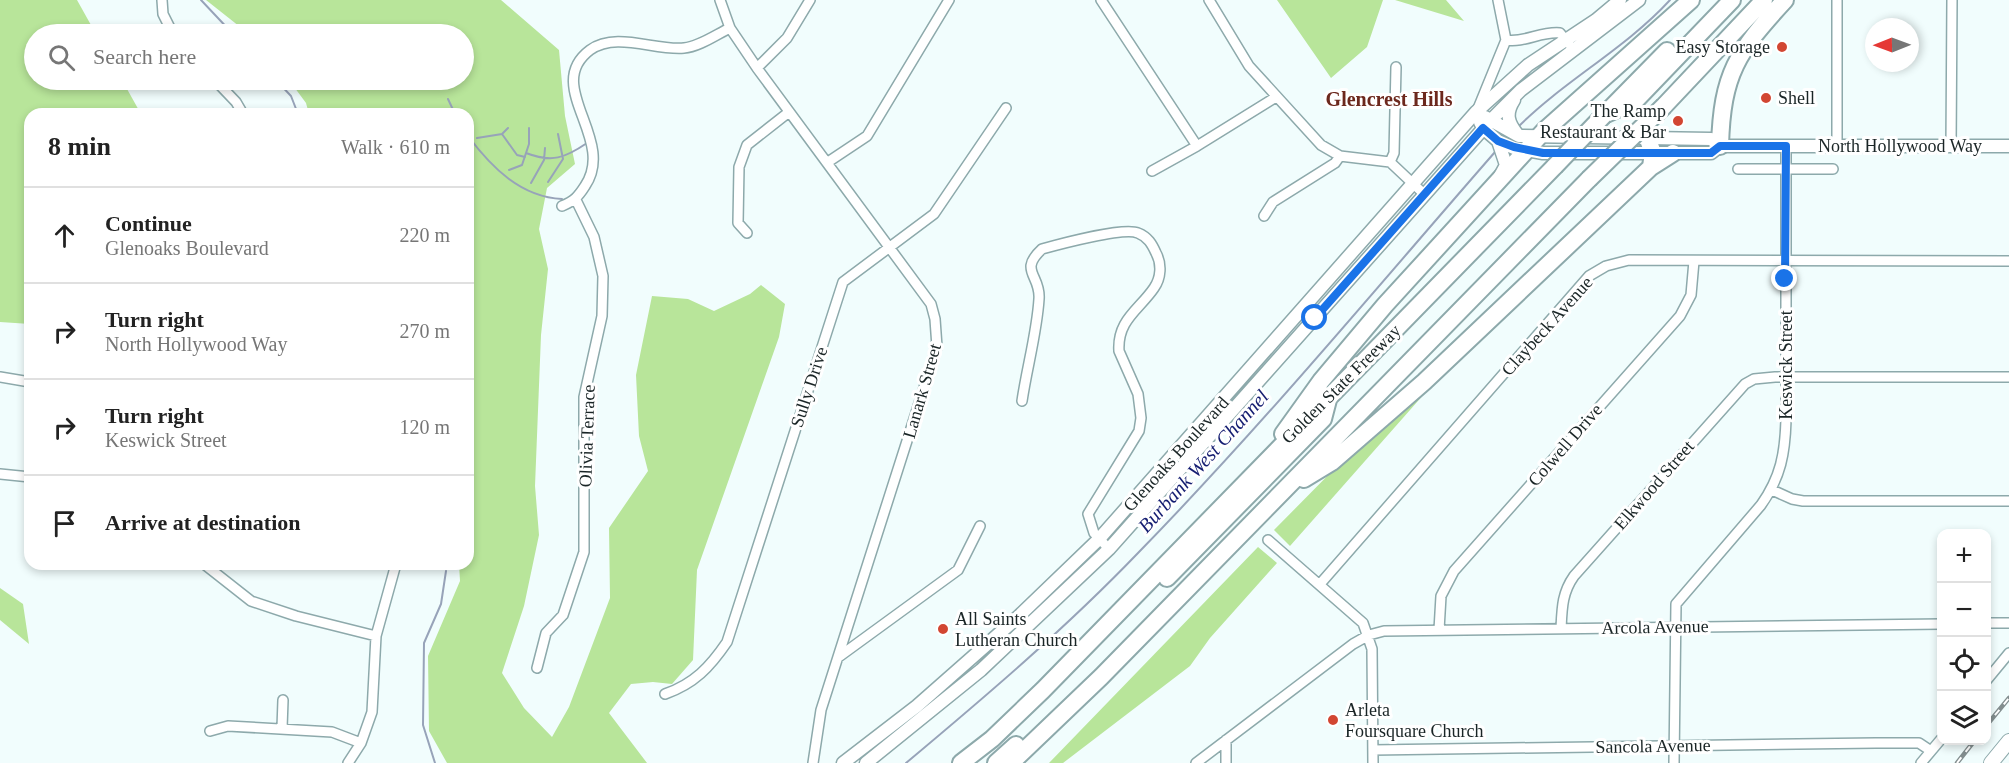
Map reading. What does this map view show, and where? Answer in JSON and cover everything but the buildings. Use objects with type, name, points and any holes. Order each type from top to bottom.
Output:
[{"type":"highway","points":[[1268,458],[1294,415],[1321,381],[1385,305],[1497,182],[1523,143],[1539,136],[1691,0]]},
{"type":"highway","name":"Golden State Freeway","points":[[961,763],[992,739],[1043,690],[1604,115],[1637,90],[1716,0]]},
{"type":"highway","points":[[1637,90],[1732,0]]},
{"type":"highway","name":"Golden State Freeway","points":[[1011,763],[1086,692],[1283,493],[1589,179],[1664,106],[1764,0]]},
{"type":"highway","points":[[1720,146],[1721,106],[1727,83],[1740,54],[1785,0]]},
{"type":"highway","points":[[1647,137],[1652,160]]},
{"type":"highway","points":[[1283,493],[1332,462],[1424,382],[1652,160],[1673,153]]},
{"type":"highway","points":[[979,763],[1031,717],[1323,419],[1330,395]]},
{"type":"highway","points":[[996,763],[1073,691],[1326,432],[1345,428]]},
{"type":"main road","name":"Glenoaks Boulevard","points":[[843,763],[926,698],[1018,617],[1099,539],[1305,309],[1476,112],[1528,65],[1620,0]]},
{"type":"main road","name":"Glenoaks Boulevard","points":[[866,763],[981,670],[1109,549],[1424,194],[1521,90],[1639,0]]},
{"type":"main road","points":[[1521,90],[1508,115],[1509,122],[1523,143]]},
{"type":"main road","points":[[1476,112],[1498,141],[1506,165],[1497,182]]},
{"type":"main road","points":[[1487,124],[1543,153],[1652,160]]},
{"type":"main road","name":"North Hollywood Way","points":[[1539,136],[1711,139],[1720,146],[2009,146]]},
{"type":"main road","points":[[1498,141],[1523,143]]},
{"type":"main road","name":"North Hollywood Way","points":[[1673,153],[1711,153],[1720,146]]},
{"type":"main road","points":[[1305,309],[1315,318]]},
{"type":"main road","points":[[1991,763],[2009,741]]},
{"type":"street","points":[[162,0],[163,14],[168,24]]},
{"type":"street","name":"Lanark Street","points":[[720,0],[730,28],[931,304],[935,319],[937,347],[840,657],[821,710],[813,763]]},
{"type":"street","points":[[757,68],[787,38],[810,0]]},
{"type":"street","points":[[828,162],[867,136],[949,0]]},
{"type":"street","points":[[1101,0],[1197,146]]},
{"type":"street","points":[[1209,0],[1249,66],[1321,145],[1340,156],[1390,162],[1424,194]]},
{"type":"street","points":[[1476,112],[1506,40],[1498,0]]},
{"type":"street","points":[[1837,0],[1837,146]]},
{"type":"street","points":[[1951,146],[1952,0]]},
{"type":"street","points":[[562,206],[576,200],[590,180],[596,159],[574,94],[574,74],[584,55],[598,45],[611,42],[686,48],[730,28]]},
{"type":"street","points":[[1506,40],[1529,40],[1552,32],[1560,33],[1574,50]]},
{"type":"street","points":[[1390,162],[1394,153],[1396,67]]},
{"type":"street","points":[[225,90],[240,108]]},
{"type":"street","points":[[1152,171],[1276,97]]},
{"type":"street","name":"Sully Drive","points":[[665,694],[686,687],[711,666],[727,642],[843,282],[891,248],[934,213],[1006,108]]},
{"type":"street","points":[[747,233],[738,223],[739,167],[747,145],[789,112]]},
{"type":"street","name":"Keswick Street","points":[[1674,763],[1675,611],[1680,596],[1761,505],[1772,490],[1783,462],[1786,146]]},
{"type":"street","points":[[1264,216],[1274,202],[1335,163],[1340,156]]},
{"type":"street","name":"North Hollywood Way","points":[[1738,169],[1833,169]]},
{"type":"street","name":"Olivia Terrace","points":[[537,668],[546,633],[563,615],[584,552],[584,397],[602,316],[603,276],[594,237],[576,200]]},
{"type":"street","points":[[1022,401],[1040,297],[1031,274],[1030,263],[1034,256],[1042,249],[1074,241],[1136,232],[1149,240],[1158,256],[1160,274],[1154,288],[1124,322],[1119,351],[1138,394],[1141,418],[1134,442],[1089,508],[1088,520],[1099,539],[1109,549]]},
{"type":"street","name":"Claybeck Avenue","points":[[1320,584],[1589,276],[1606,266],[1629,260],[2009,261]]},
{"type":"street","name":"Colwell Drive","points":[[1439,630],[1441,596],[1454,571],[1680,316],[1690,296],[1694,261]]},
{"type":"street","points":[[0,376],[24,381]]},
{"type":"street","name":"Elkwood Street","points":[[1561,629],[1561,604],[1566,588],[1574,576],[1736,392],[1754,379],[2009,377]]},
{"type":"street","points":[[0,474],[24,476]]},
{"type":"street","points":[[1772,490],[1803,501],[2009,501]]},
{"type":"street","points":[[840,657],[958,570],[980,526]]},
{"type":"street","points":[[1268,540],[1363,623],[1369,635],[1372,649],[1373,763]]},
{"type":"street","points":[[212,570],[251,601],[296,616],[376,636]]},
{"type":"street","points":[[348,763],[361,743],[372,712],[376,636],[394,570]]},
{"type":"street","points":[[1991,623],[2009,623]]},
{"type":"street","name":"Arcola Avenue","points":[[1369,635],[1384,632],[1439,630],[1937,624]]},
{"type":"street","points":[[1196,763],[1369,635]]},
{"type":"street","points":[[1991,675],[2009,653]]},
{"type":"street","points":[[282,729],[283,700]]},
{"type":"street","points":[[210,730],[228,726],[332,732],[361,743]]},
{"type":"street","points":[[1226,740],[1226,763]]},
{"type":"street","name":"Sancola Avenue","points":[[1373,750],[1919,743],[1930,751]]},
{"type":"street","points":[[1921,763],[1937,743]]},
{"type":"green space","points":[[0,0],[77,0],[90,24],[24,24],[24,90],[128,90],[138,108],[24,108],[24,324],[0,322]]},
{"type":"green space","points":[[206,0],[501,0],[559,50],[565,116],[575,164],[547,188],[539,229],[548,269],[541,335],[535,486],[539,535],[524,606],[502,673],[524,708],[552,737],[569,707],[610,598],[609,528],[648,471],[639,436],[636,375],[652,296],[688,299],[714,311],[750,294],[761,285],[785,304],[779,337],[697,570],[693,660],[672,684],[653,682],[631,684],[609,713],[647,763],[447,763],[429,731],[428,656],[460,581],[459,570],[474,570],[474,108],[307,108],[296,90],[474,90],[474,24],[236,24]]},
{"type":"green space","points":[[1277,0],[1383,0],[1367,47],[1331,78]]},
{"type":"green space","points":[[1395,0],[1446,0],[1464,21]]},
{"type":"green space","points":[[1425,393],[1290,546],[1274,530],[1349,454]]},
{"type":"green space","points":[[1258,547],[1277,563],[1210,638],[1190,666],[1063,763],[1049,763]]},
{"type":"green space","points":[[0,588],[23,604],[29,644],[0,620]]},
{"type":"waterway","points":[[201,0],[224,24]]},
{"type":"waterway","name":"Burbank West Channel","points":[[1518,127],[1555,94],[1634,34],[1670,0]]},
{"type":"waterway","points":[[285,90],[291,96],[296,108]]},
{"type":"waterway","points":[[448,99],[452,108]]},
{"type":"waterway","points":[[477,138],[502,134],[508,128]]},
{"type":"waterway","points":[[509,170],[522,165],[529,144],[529,128]]},
{"type":"waterway","points":[[502,134],[517,155],[525,157]]},
{"type":"waterway","points":[[548,182],[563,159],[558,134]]},
{"type":"waterway","points":[[474,143],[497,169],[521,187],[533,193],[562,199]]},
{"type":"waterway","points":[[526,153],[543,158],[558,157],[587,143]]},
{"type":"waterway","points":[[531,183],[544,160],[545,148]]},
{"type":"waterway","name":"Burbank West Channel","points":[[906,763],[1054,635],[1138,553],[1275,405],[1495,152]]},
{"type":"waterway","points":[[435,763],[423,725],[424,643],[441,604],[446,571]]},
{"type":"railway","points":[[1991,720],[2009,698]]},
{"type":"railway","points":[[1957,763],[1971,745]]},
{"type":"place","name":"Easy Storage","points":[[1782,47]]},
{"type":"place","name":"Shell","points":[[1766,98]]},
{"type":"place","name":"The Ramp Restaurant & Bar","points":[[1678,121]]},
{"type":"place","name":"All Saints Lutheran Church","points":[[943,629]]},
{"type":"place","name":"Arleta Foursquare Church","points":[[1333,720]]},
{"type":"district","name":"Glencrest Hills","points":[[1389,99]]},
{"type":"route","points":[[1315,318],[1483,128],[1498,141],[1543,153],[1711,153],[1720,146],[1786,146],[1785,279]]}]
